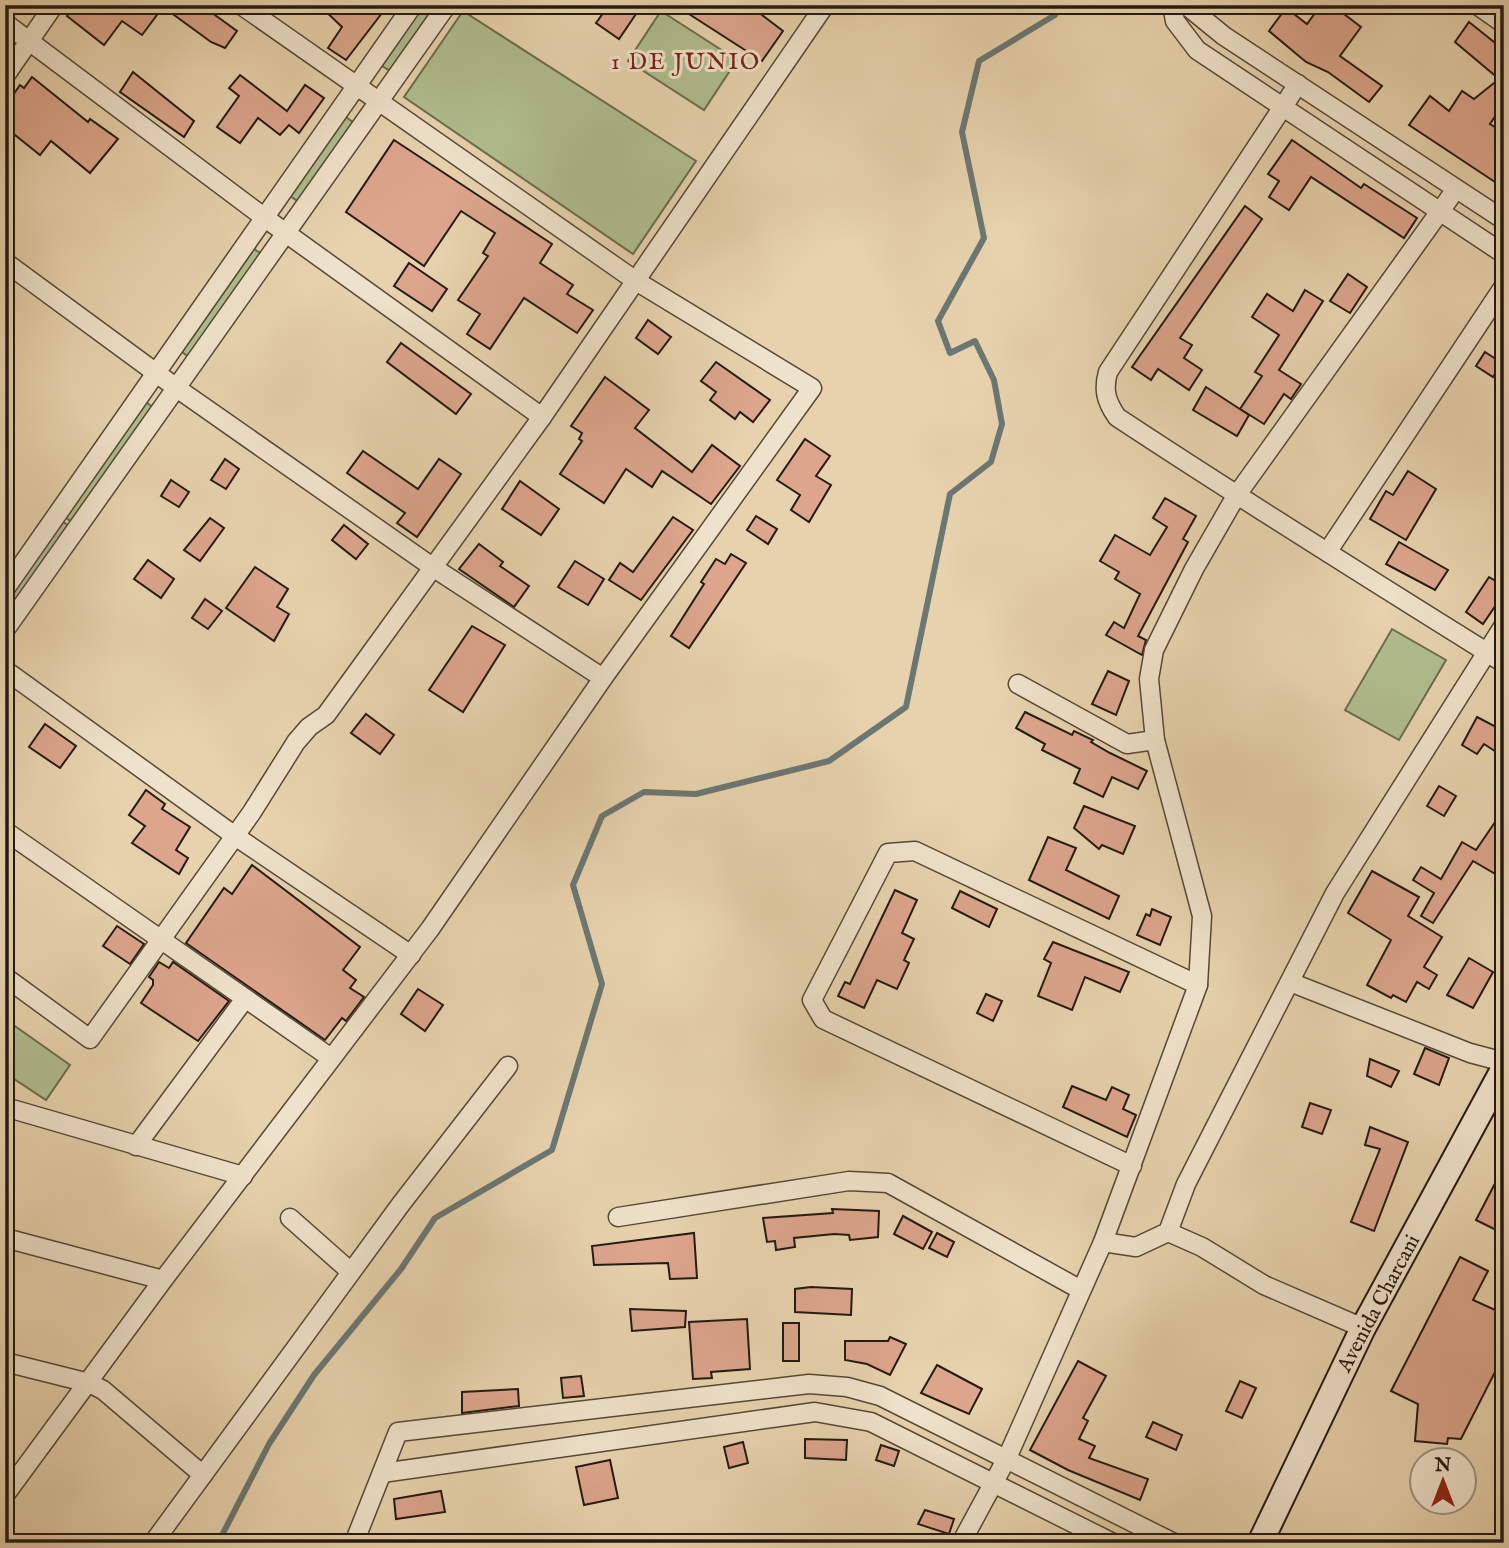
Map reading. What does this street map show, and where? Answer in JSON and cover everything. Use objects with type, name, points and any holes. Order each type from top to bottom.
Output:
[{"type":"main road","name":"Avenida Charcani","points":[[1259,1543],[1363,1328],[1504,1065]]},
{"type":"street","points":[[5,76],[54,5]]},
{"type":"street","points":[[6,1493],[163,1280],[411,955],[603,678],[812,388],[636,281],[378,103],[242,5]]},
{"type":"street","points":[[5,589],[414,5]]},
{"type":"street","points":[[5,630],[447,5]]},
{"type":"street","points":[[1172,5],[1175,21],[1196,50],[1284,106],[1438,213],[1504,254]]},
{"type":"street","points":[[1186,5],[1224,36],[1504,220]]},
{"type":"street","points":[[1478,5],[1504,24]]},
{"type":"street","points":[[5,977],[90,1039],[235,836],[296,742],[326,715],[431,566],[542,417],[636,281],[817,8]]},
{"type":"street","points":[[5,23],[265,218],[542,417]]},
{"type":"street","points":[[1298,84],[1108,372],[1104,386],[1107,403],[1117,417],[1236,496],[1504,663]]},
{"type":"street","points":[[961,1543],[1007,1458],[1103,1242],[1198,985],[1202,916],[1155,740],[1149,679],[1154,650],[1194,569],[1236,496],[1456,189]]},
{"type":"street","points":[[5,262],[178,389],[431,566],[603,678]]},
{"type":"street","points":[[1328,551],[1504,286]]},
{"type":"street","points":[[1103,1242],[1136,1247],[1168,1232],[1186,1184],[1335,893],[1504,625]]},
{"type":"street","points":[[5,670],[235,836],[411,955]]},
{"type":"street","points":[[1018,684],[1127,744],[1155,740]]},
{"type":"street","points":[[5,831],[244,1000],[331,1058]]},
{"type":"street","points":[[1132,1166],[822,1019],[812,1000],[887,853],[915,851],[1198,985]]},
{"type":"street","points":[[1290,982],[1504,1065]]},
{"type":"street","points":[[136,1146],[244,1000]]},
{"type":"street","points":[[153,1543],[351,1272],[508,1066]]},
{"type":"street","points":[[5,1107],[243,1176]]},
{"type":"street","points":[[618,1217],[849,1181],[888,1183],[1081,1290]]},
{"type":"street","points":[[290,1218],[351,1272]]},
{"type":"street","points":[[1168,1232],[1202,1247],[1264,1285],[1363,1328]]},
{"type":"street","points":[[5,1238],[163,1280]]},
{"type":"street","points":[[5,1362],[89,1383],[103,1390],[203,1475]]},
{"type":"street","points":[[354,1543],[398,1432],[809,1384],[848,1387],[880,1396],[1174,1543]]},
{"type":"street","points":[[382,1473],[815,1412],[871,1422],[1113,1543]]},
{"type":"green space","points":[[424,5],[435,5],[390,71],[382,66]]},
{"type":"green space","points":[[463,11],[696,161],[633,254],[404,97]]},
{"type":"green space","points":[[661,11],[737,60],[704,110],[628,61]]},
{"type":"green space","points":[[346,117],[354,123],[299,202],[290,196]]},
{"type":"green space","points":[[254,249],[262,254],[189,357],[182,352]]},
{"type":"green space","points":[[146,402],[154,408],[73,523],[65,517]]},
{"type":"green space","points":[[62,521],[70,527],[5,616],[5,600]]},
{"type":"green space","points":[[1392,629],[1446,660],[1399,740],[1345,710]]},
{"type":"green space","points":[[12,1024],[70,1065],[46,1100],[5,1073],[5,1034]]},
{"type":"building","points":[[74,5],[201,5],[237,31],[225,48],[211,42],[163,7],[142,35],[122,21],[104,45],[67,16]]},
{"type":"building","points":[[319,5],[371,5],[382,13],[346,60],[328,48],[342,27]]},
{"type":"building","points":[[609,5],[624,5],[636,14],[619,39],[596,23]]},
{"type":"building","points":[[675,5],[749,5],[783,31],[762,61]]},
{"type":"building","points":[[1321,5],[1350,5],[1344,14],[1361,27],[1340,56],[1382,86],[1369,102],[1328,72],[1306,62],[1269,31],[1286,8],[1307,24]]},
{"type":"building","points":[[1469,22],[1504,50],[1504,103],[1490,124],[1504,133],[1504,188],[1409,125],[1430,96],[1449,111],[1462,91],[1474,99],[1499,79],[1455,42]]},
{"type":"building","points":[[133,72],[194,121],[184,137],[120,92]]},
{"type":"building","points":[[240,75],[287,111],[305,85],[324,98],[299,133],[289,125],[280,135],[258,118],[240,143],[217,127],[239,96],[229,88]]},
{"type":"building","points":[[32,77],[88,122],[90,119],[118,139],[90,173],[51,141],[40,155],[5,127],[5,107],[20,85],[24,88]]},
{"type":"building","points":[[394,140],[552,244],[540,263],[573,285],[567,294],[593,310],[577,333],[524,298],[490,349],[467,334],[480,314],[458,300],[488,256],[483,253],[495,233],[461,211],[424,266],[346,212]]},
{"type":"building","points":[[1292,140],[1361,188],[1364,184],[1417,218],[1404,238],[1311,177],[1289,210],[1269,197],[1279,181],[1268,174]]},
{"type":"building","points":[[1245,206],[1262,219],[1180,338],[1192,345],[1184,358],[1202,370],[1189,390],[1158,369],[1151,380],[1132,367]]},
{"type":"building","points":[[409,263],[447,289],[432,311],[394,286]]},
{"type":"building","points":[[1348,274],[1367,287],[1350,313],[1330,301]]},
{"type":"building","points":[[1305,290],[1323,301],[1279,370],[1301,384],[1291,399],[1284,394],[1264,424],[1240,409],[1262,376],[1255,372],[1279,335],[1252,317],[1267,294],[1293,311]]},
{"type":"building","points":[[648,320],[671,337],[658,354],[636,338]]},
{"type":"building","points":[[401,343],[471,394],[456,414],[387,362]]},
{"type":"building","points":[[1485,352],[1502,363],[1493,377],[1476,366]]},
{"type":"building","points":[[716,362],[770,400],[753,422],[740,412],[735,419],[710,400],[716,392],[701,381]]},
{"type":"building","points":[[605,377],[649,410],[635,428],[692,472],[712,445],[740,466],[711,504],[662,471],[652,487],[626,469],[604,503],[560,474],[582,441],[579,439],[582,433],[571,426]]},
{"type":"building","points":[[1206,387],[1249,415],[1237,436],[1193,410]]},
{"type":"building","points":[[805,439],[830,456],[816,476],[831,485],[809,522],[791,510],[800,495],[777,480]]},
{"type":"building","points":[[363,451],[418,489],[439,459],[461,474],[417,537],[397,523],[405,513],[347,473]]},
{"type":"building","points":[[225,459],[239,469],[226,489],[211,480]]},
{"type":"building","points":[[1408,471],[1436,489],[1406,540],[1370,519],[1386,491],[1393,495]]},
{"type":"building","points":[[171,480],[189,492],[179,507],[161,496]]},
{"type":"building","points":[[520,481],[559,509],[541,535],[502,509]]},
{"type":"building","points":[[1165,498],[1196,516],[1183,539],[1188,542],[1138,636],[1146,640],[1142,655],[1106,635],[1114,622],[1124,628],[1140,594],[1115,579],[1119,572],[1100,561],[1115,535],[1150,555],[1167,527],[1153,518]]},
{"type":"building","points":[[756,516],[777,529],[768,544],[747,530]]},
{"type":"building","points":[[673,517],[693,530],[641,600],[609,580],[620,563],[633,572]]},
{"type":"building","points":[[210,518],[224,528],[200,561],[184,550]]},
{"type":"building","points":[[344,525],[368,544],[356,559],[332,540]]},
{"type":"building","points":[[1399,542],[1448,570],[1435,590],[1386,564]]},
{"type":"building","points":[[479,544],[503,562],[500,566],[529,586],[514,607],[459,569]]},
{"type":"building","points":[[731,554],[746,563],[689,648],[671,636],[704,584],[701,582],[716,559],[725,564]]},
{"type":"building","points":[[148,560],[174,579],[161,598],[134,579]]},
{"type":"building","points":[[575,561],[604,579],[588,605],[558,587]]},
{"type":"building","points":[[255,567],[288,589],[277,607],[289,614],[274,641],[226,608]]},
{"type":"building","points":[[1489,577],[1504,586],[1504,593],[1483,624],[1466,612]]},
{"type":"building","points":[[205,599],[222,611],[208,629],[192,618]]},
{"type":"building","points":[[472,626],[505,645],[463,712],[429,690]]},
{"type":"building","points":[[1108,671],[1129,681],[1116,715],[1092,704]]},
{"type":"building","points":[[1025,712],[1072,735],[1074,731],[1093,740],[1091,742],[1147,771],[1138,789],[1112,777],[1103,797],[1074,783],[1080,769],[1042,750],[1045,744],[1016,728]]},
{"type":"building","points":[[366,714],[394,735],[380,754],[351,733]]},
{"type":"building","points":[[1477,717],[1504,731],[1504,757],[1484,744],[1477,754],[1462,745]]},
{"type":"building","points":[[45,724],[76,746],[60,768],[29,747]]},
{"type":"building","points":[[1439,786],[1456,796],[1444,816],[1427,806]]},
{"type":"building","points":[[146,790],[165,804],[162,809],[190,827],[176,850],[188,858],[179,874],[132,843],[145,826],[129,815]]},
{"type":"building","points":[[1084,806],[1135,826],[1123,854],[1102,845],[1099,849],[1074,828]]},
{"type":"building","points":[[1504,809],[1504,879],[1473,861],[1433,923],[1421,916],[1434,893],[1413,880],[1421,867],[1441,879],[1462,842],[1476,850]]},
{"type":"building","points":[[1048,837],[1076,848],[1066,870],[1119,896],[1109,919],[1029,880]]},
{"type":"building","points":[[252,865],[360,947],[343,970],[356,980],[350,988],[364,997],[346,1021],[342,1018],[325,1040],[186,943],[224,888],[232,894]]},
{"type":"building","points":[[1372,871],[1419,897],[1408,916],[1442,937],[1424,967],[1437,975],[1429,989],[1417,982],[1406,1002],[1393,995],[1391,998],[1367,985],[1391,940],[1348,913]]},
{"type":"building","points":[[895,890],[917,900],[902,933],[914,939],[904,960],[909,963],[897,989],[877,980],[864,1008],[838,996],[845,982],[850,984]]},
{"type":"building","points":[[960,891],[997,909],[989,927],[952,908]]},
{"type":"building","points":[[1152,909],[1171,917],[1160,945],[1137,935],[1146,914],[1150,916]]},
{"type":"building","points":[[117,926],[144,944],[130,964],[103,946]]},
{"type":"building","points":[[1053,942],[1129,972],[1120,992],[1085,977],[1072,1010],[1038,996],[1051,963],[1044,959]]},
{"type":"building","points":[[1469,958],[1493,972],[1473,1008],[1447,995]]},
{"type":"building","points":[[159,962],[169,968],[173,962],[229,1001],[198,1041],[141,1003],[153,985],[153,980],[149,977]]},
{"type":"building","points":[[418,989],[443,1005],[425,1031],[401,1014]]},
{"type":"building","points":[[986,994],[1002,1001],[993,1021],[977,1013]]},
{"type":"building","points":[[1425,1048],[1449,1058],[1439,1085],[1414,1074]]},
{"type":"building","points":[[1370,1059],[1399,1071],[1391,1087],[1367,1076]]},
{"type":"building","points":[[1072,1086],[1106,1100],[1112,1087],[1129,1095],[1123,1109],[1136,1115],[1127,1137],[1063,1107]]},
{"type":"building","points":[[1310,1103],[1331,1110],[1322,1134],[1302,1127]]},
{"type":"building","points":[[1370,1127],[1408,1142],[1374,1231],[1351,1222],[1380,1149],[1365,1145]]},
{"type":"building","points":[[1504,1166],[1504,1234],[1476,1220]]},
{"type":"building","points":[[832,1209],[879,1211],[878,1237],[850,1240],[849,1235],[834,1234],[794,1238],[795,1247],[776,1250],[775,1241],[767,1242],[763,1218],[833,1213]]},
{"type":"building","points":[[903,1216],[932,1232],[923,1249],[894,1234]]},
{"type":"building","points":[[694,1233],[697,1278],[670,1279],[668,1263],[594,1265],[592,1246]]},
{"type":"building","points":[[937,1233],[954,1242],[947,1257],[929,1248]]},
{"type":"building","points":[[1460,1257],[1488,1271],[1473,1300],[1504,1314],[1504,1369],[1498,1366],[1461,1439],[1448,1438],[1447,1444],[1415,1441],[1418,1404],[1391,1391]]},
{"type":"building","points":[[795,1289],[852,1289],[851,1315],[795,1312]]},
{"type":"building","points":[[630,1309],[686,1311],[685,1327],[632,1331]]},
{"type":"building","points":[[747,1319],[750,1369],[711,1372],[712,1378],[693,1379],[689,1322]]},
{"type":"building","points":[[783,1323],[799,1323],[799,1361],[783,1361]]},
{"type":"building","points":[[890,1337],[906,1344],[890,1375],[867,1364],[845,1360],[845,1341],[888,1341]]},
{"type":"building","points":[[1078,1361],[1106,1376],[1083,1418],[1088,1421],[1079,1439],[1095,1446],[1089,1458],[1148,1479],[1140,1500],[1068,1470],[1030,1450]]},
{"type":"building","points":[[937,1365],[982,1389],[969,1414],[921,1393]]},
{"type":"building","points":[[581,1376],[584,1396],[563,1398],[561,1378]]},
{"type":"building","points":[[1240,1381],[1256,1388],[1242,1418],[1226,1411]]},
{"type":"building","points":[[518,1389],[519,1406],[462,1413],[462,1392]]},
{"type":"building","points":[[1153,1422],[1182,1435],[1176,1450],[1146,1437]]},
{"type":"building","points":[[805,1439],[847,1440],[846,1460],[805,1458]]},
{"type":"building","points":[[743,1442],[748,1463],[729,1468],[724,1447]]},
{"type":"building","points":[[881,1445],[899,1451],[894,1466],[876,1460]]},
{"type":"building","points":[[610,1460],[618,1498],[584,1505],[576,1467]]},
{"type":"building","points":[[441,1491],[445,1512],[396,1519],[394,1499]]},
{"type":"building","points":[[925,1510],[954,1519],[949,1534],[918,1524]]},
{"type":"waterway","points":[[218,1543],[269,1444],[314,1375],[401,1269],[435,1218],[552,1150],[602,984],[573,885],[602,816],[644,792],[696,794],[829,761],[906,707],[950,494],[991,462],[1002,424],[994,380],[975,341],[950,353],[938,321],[984,238],[962,132],[979,61],[1055,15],[1061,5]]},
{"type":"district","name":"1 DE JUNIO","points":[[686,61]]}]
